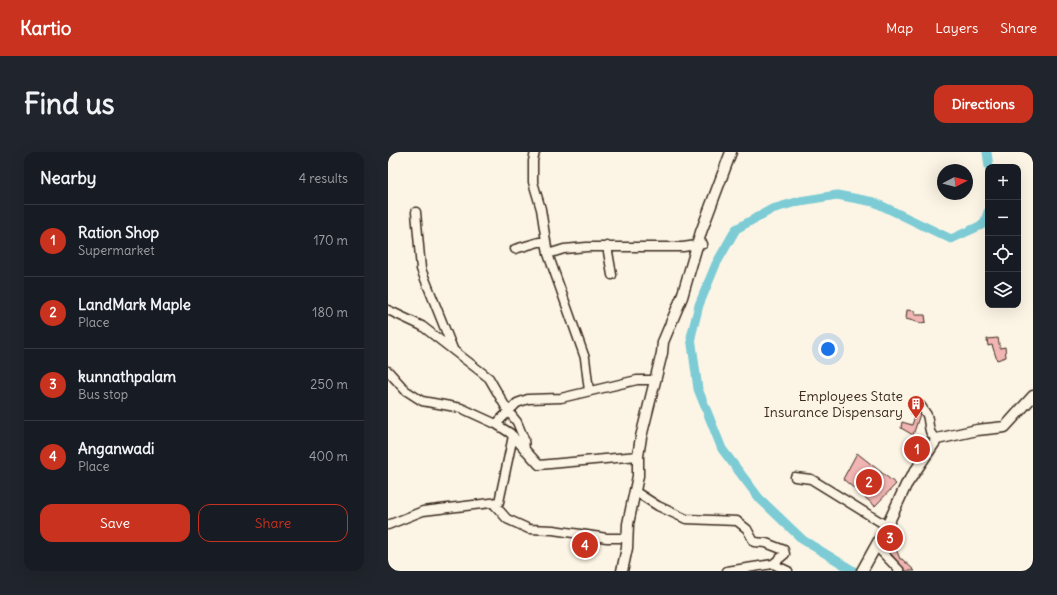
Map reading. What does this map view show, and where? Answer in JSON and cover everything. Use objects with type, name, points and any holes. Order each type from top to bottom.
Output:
[{"type":"main road","points":[[622,571],[636,492],[638,456],[663,342],[682,297],[732,152]]},
{"type":"main road","points":[[862,571],[887,526],[906,485],[937,439],[977,430],[1005,427],[1033,396]]},
{"type":"street","points":[[535,152],[533,161],[533,182],[541,209],[548,254],[585,358],[589,391]]},
{"type":"street","points":[[416,212],[421,269],[453,350]]},
{"type":"street","points":[[515,249],[538,242],[546,242]]},
{"type":"street","points":[[548,254],[564,250],[607,246],[637,248],[700,245]]},
{"type":"street","points":[[607,246],[612,275]]},
{"type":"street","points":[[388,310],[422,326],[489,378],[508,411],[517,422],[524,439],[525,450]]},
{"type":"street","points":[[388,371],[405,390],[422,401],[461,408],[496,424],[513,436],[539,465],[638,456]]},
{"type":"street","points":[[496,424],[517,403],[528,399],[561,398],[636,380],[655,380]]},
{"type":"street","points":[[921,406],[927,415],[928,427],[933,437],[937,439]]},
{"type":"street","points":[[388,525],[423,511],[499,502],[513,436]]},
{"type":"street","points":[[795,477],[811,479],[887,526]]},
{"type":"street","points":[[636,492],[658,506],[686,519],[737,521],[747,529],[754,542],[766,543],[784,550],[786,554],[773,564],[727,571]]},
{"type":"street","points":[[493,503],[507,519],[529,530],[553,530],[607,538],[627,538]]},
{"type":"street","points":[[876,546],[900,571]]},
{"type":"street","points":[[773,564],[788,571]]},
{"type":"building","points":[[907,310],[915,311],[915,315],[925,315],[926,322],[921,323],[906,319]]},
{"type":"building","points":[[998,338],[1000,348],[1005,347],[1006,357],[997,360],[992,345],[988,346],[987,339]]},
{"type":"building","name":"Employees State Insurance Dispensary","points":[[913,407],[916,408],[920,414],[913,435],[901,428],[902,422],[912,425],[915,416],[911,414]]},
{"type":"building","points":[[857,453],[896,484],[875,506],[843,479]]},
{"type":"building","points":[[890,534],[894,543],[887,540]]},
{"type":"building","points":[[580,541],[589,541],[591,549],[580,550]]},
{"type":"building","points":[[894,543],[900,559],[902,559],[915,571],[906,571],[890,553],[887,545]]},
{"type":"waterway","points":[[987,152],[989,164]]},
{"type":"waterway","points":[[854,571],[803,540],[759,498],[722,449],[698,389],[691,337],[699,305],[716,264],[736,229],[772,209],[800,201],[837,195],[874,202],[951,239],[984,224],[985,221]]},
{"type":"place","name":"Employees State Insurance Dispensary","points":[[916,419]]},
{"type":"place","name":"Ration Shop","points":[[917,449]]},
{"type":"place","name":"LandMark Maple","points":[[869,482]]},
{"type":"place","name":"kunnathpalam","points":[[890,538]]},
{"type":"place","name":"Anganwadi","points":[[585,545]]}]
